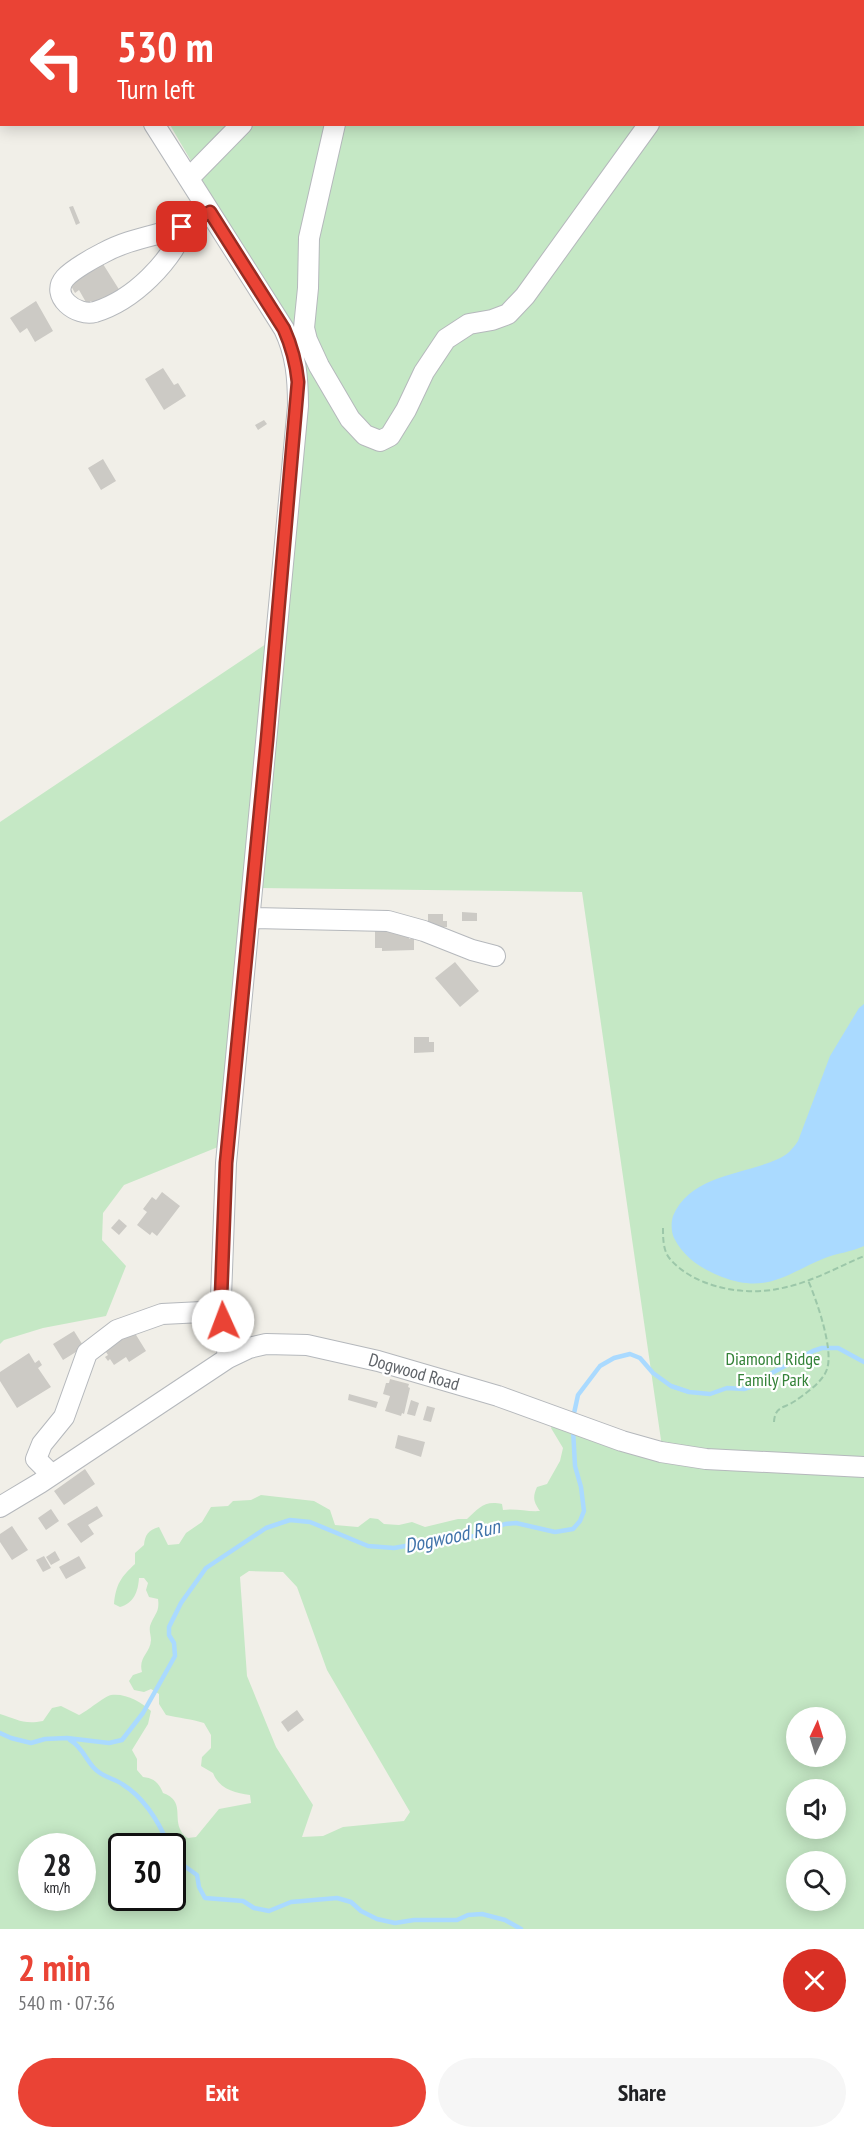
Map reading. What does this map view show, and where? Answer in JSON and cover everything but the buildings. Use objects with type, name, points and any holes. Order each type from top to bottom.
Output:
[{"type":"street","points":[[155,126],[284,329],[296,361],[298,382],[297,417],[226,1163],[222,1311],[228,1358]]},
{"type":"street","points":[[189,178],[240,126]]},
{"type":"street","points":[[335,126],[309,238],[304,328],[306,340],[319,366],[350,419],[365,435],[380,441],[390,436],[406,410],[424,372],[446,339],[468,324],[492,320],[508,314],[525,296],[648,126]]},
{"type":"street","points":[[186,225],[180,240],[162,263],[140,287],[112,306],[93,313],[82,313],[74,310],[61,295],[61,286],[65,278],[103,253],[135,239],[186,225],[210,212]]},
{"type":"street","points":[[250,918],[388,921],[495,956]]},
{"type":"street","points":[[52,1475],[36,1459],[42,1444],[64,1417],[87,1353],[117,1330],[162,1314],[222,1311]]},
{"type":"street","name":"Dogwood Road","points":[[0,1507],[228,1358],[249,1348],[266,1344],[307,1346],[353,1354],[498,1396],[642,1448],[681,1456],[864,1467]]},
{"type":"path","points":[[663,1228],[663,1243],[669,1258],[692,1277],[728,1289],[758,1291],[778,1289],[808,1281],[864,1256]]},
{"type":"path","points":[[774,1422],[777,1410],[794,1401],[825,1374],[828,1361],[824,1335],[818,1304],[808,1281]]},
{"type":"green space","name":"Diamond Ridge Family Park","points":[[171,126],[864,126],[864,1460],[662,1447],[582,892],[259,888],[307,390],[302,350]]},
{"type":"green space","points":[[266,644],[218,1147],[124,1185],[103,1213],[102,1240],[126,1266],[106,1316],[43,1328],[4,1340],[0,1344],[0,822]]},
{"type":"green space","points":[[553,1424],[580,1434],[864,1473],[864,1929],[0,1929],[0,1714],[20,1721],[36,1722],[43,1721],[52,1708],[61,1706],[79,1715],[111,1695],[138,1701],[151,1711],[148,1724],[132,1750],[137,1759],[137,1770],[143,1777],[156,1782],[163,1793],[174,1800],[182,1833],[108,1833],[108,1911],[186,1911],[186,1836],[196,1837],[219,1809],[251,1803],[250,1795],[223,1786],[213,1773],[201,1766],[202,1757],[211,1748],[211,1735],[204,1723],[166,1715],[159,1704],[159,1694],[151,1689],[144,1692],[134,1690],[129,1681],[133,1675],[142,1672],[141,1667],[150,1645],[150,1626],[157,1611],[158,1599],[149,1597],[146,1590],[148,1583],[144,1578],[139,1578],[138,1588],[132,1600],[120,1607],[114,1604],[120,1581],[135,1564],[135,1553],[144,1545],[150,1531],[159,1527],[168,1545],[179,1544],[186,1533],[202,1522],[211,1507],[228,1506],[233,1501],[251,1500],[261,1495],[314,1501],[330,1510],[335,1525],[358,1527],[370,1518],[378,1519],[384,1524],[399,1525],[412,1522],[425,1527],[467,1519],[482,1506],[491,1503],[502,1504],[503,1510],[540,1511],[534,1500],[535,1491],[537,1487],[547,1484],[560,1461],[563,1448],[551,1428]],"holes":[[[249,1571],[283,1572],[297,1587],[327,1670],[410,1812],[404,1821],[343,1827],[323,1836],[302,1837],[313,1805],[276,1747],[247,1676],[240,1577]]]},
{"type":"water","points":[[864,1004],[864,1246],[825,1258],[787,1276],[764,1283],[738,1282],[707,1270],[688,1257],[673,1236],[672,1218],[681,1202],[704,1184],[778,1159],[791,1150],[798,1141],[830,1056],[859,1008]]},
{"type":"waterway","name":"Dogwood Run","points":[[573,1418],[578,1395],[600,1366],[614,1358],[630,1354],[640,1358],[653,1373],[671,1386],[689,1392],[710,1394],[727,1388],[744,1389],[759,1384],[770,1374],[822,1348],[838,1348],[864,1362]]},
{"type":"waterway","name":"Dogwood Run","points":[[0,1733],[31,1743],[45,1739],[67,1738],[109,1743],[122,1740],[143,1713],[175,1656],[169,1627],[181,1603],[206,1568],[266,1528],[290,1520],[310,1522],[368,1546],[394,1548],[455,1537],[474,1536],[505,1524],[516,1523],[555,1532],[573,1529],[580,1521],[584,1511],[575,1466],[573,1429]]},
{"type":"waterway","points":[[70,1740],[78,1746],[97,1771],[122,1784],[138,1796],[163,1833]]},
{"type":"waterway","points":[[186,1867],[197,1875],[199,1887],[205,1898],[243,1901],[254,1908],[269,1911],[291,1902],[337,1898],[351,1902],[361,1911],[377,1919],[395,1923],[414,1920],[457,1920],[468,1915],[482,1914],[505,1920],[521,1929]]},
{"type":"route","points":[[182,227],[210,212],[284,329],[296,361],[298,382],[298,406],[226,1163],[221,1297],[223,1321]]}]
